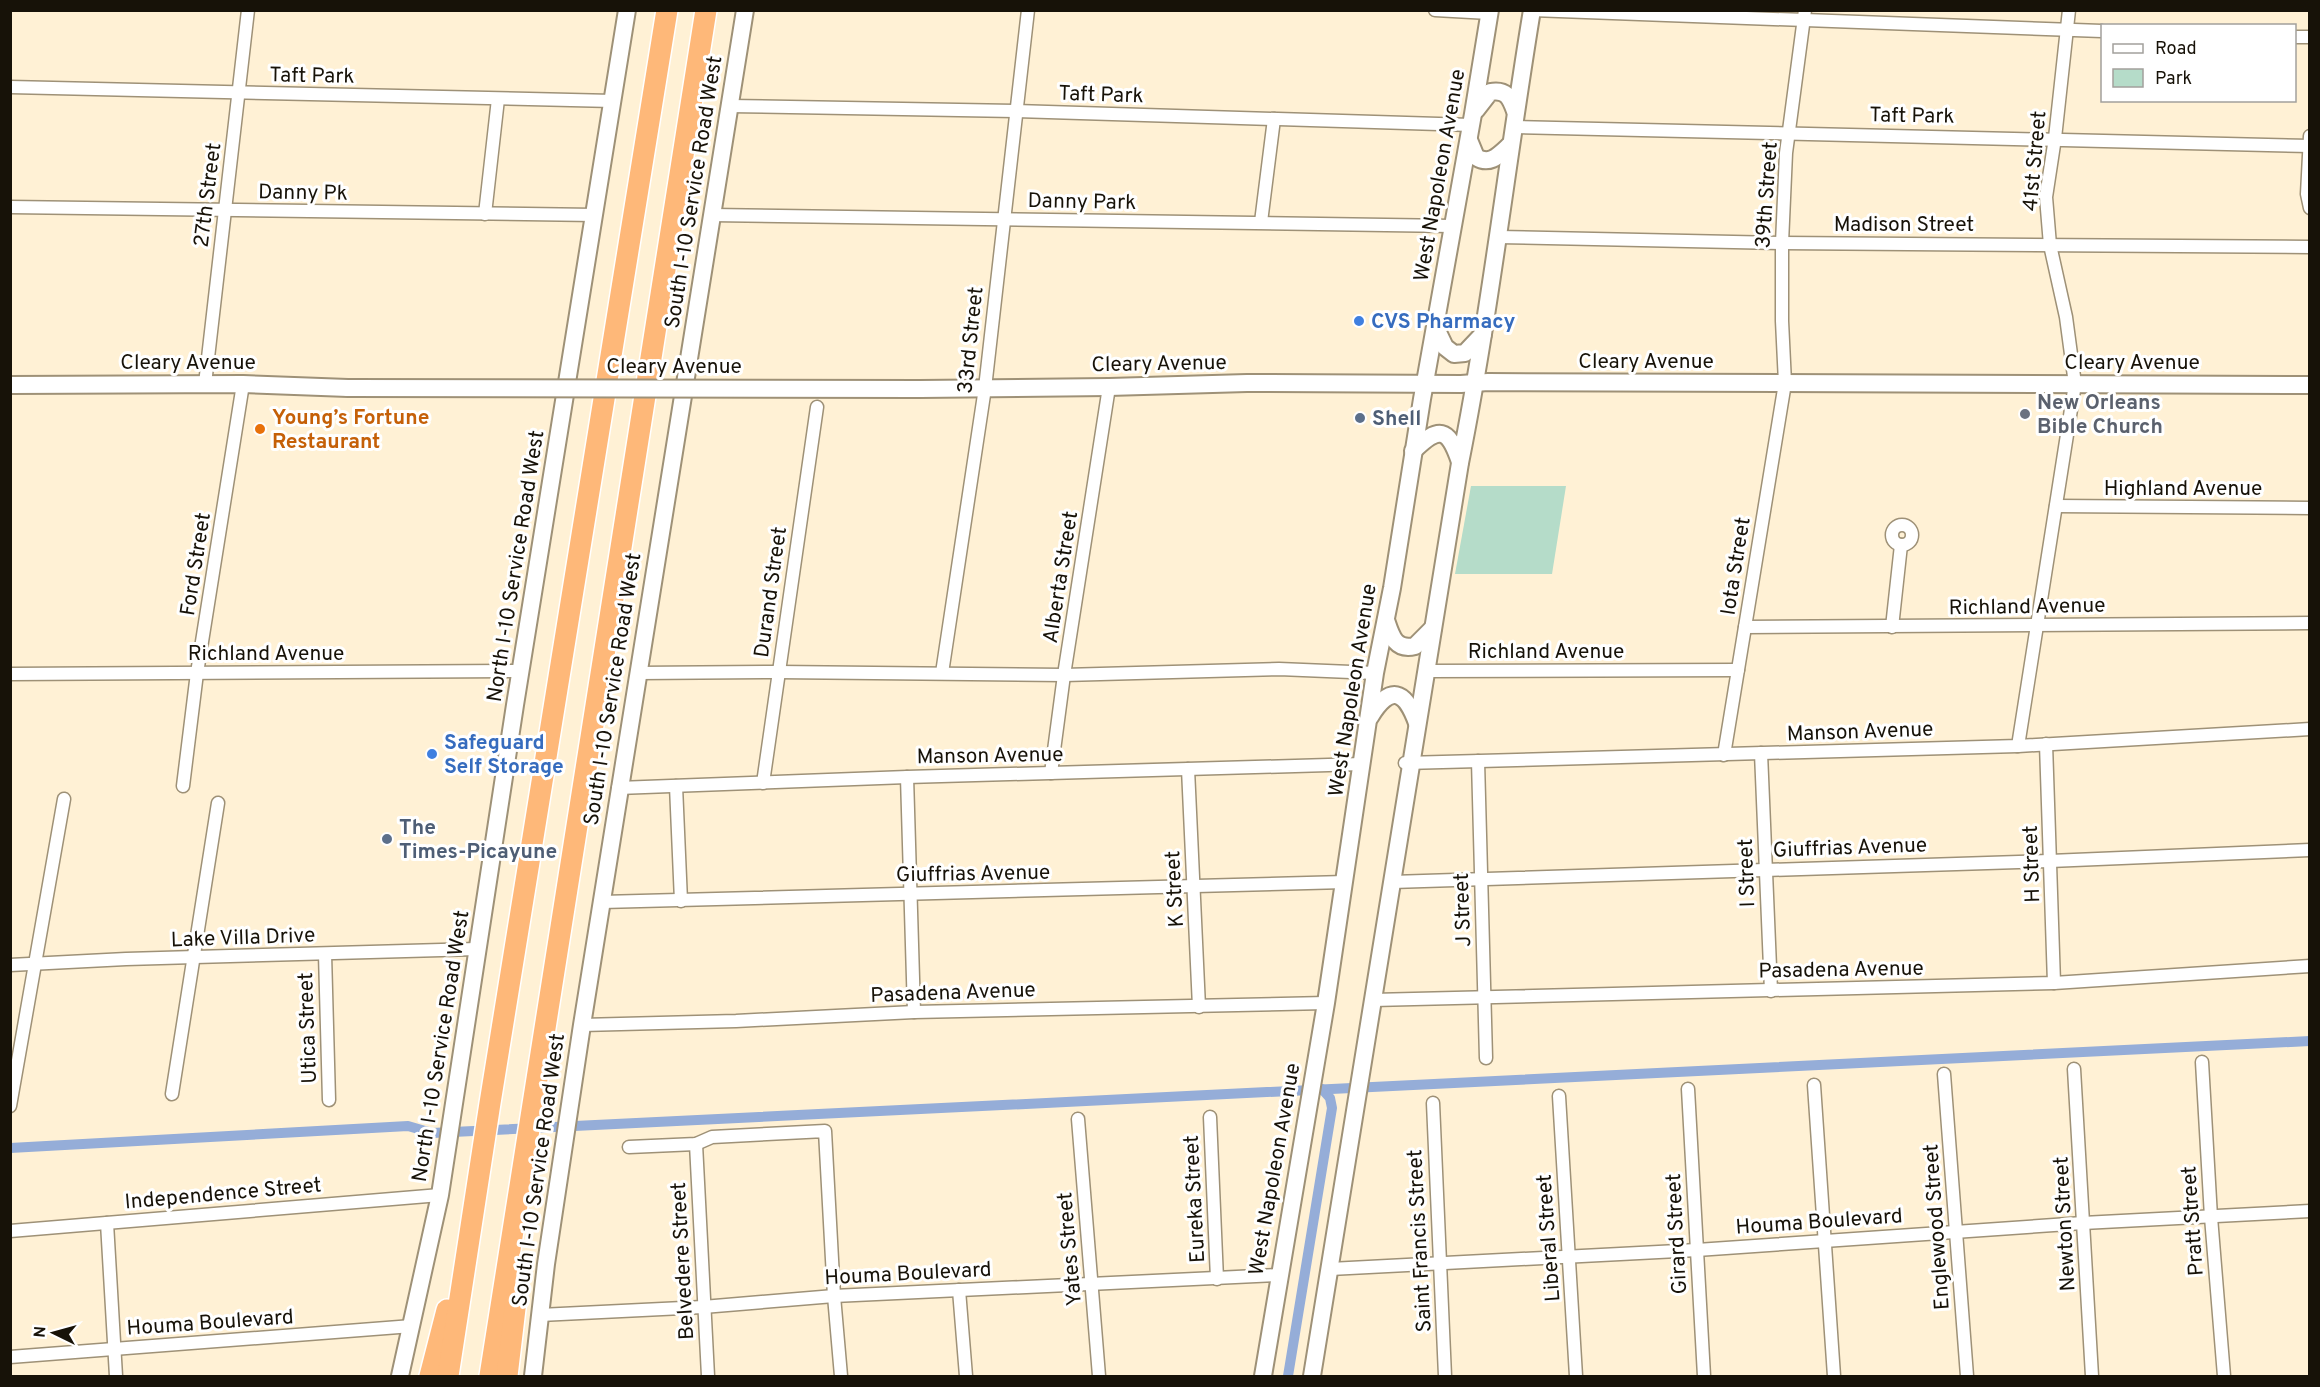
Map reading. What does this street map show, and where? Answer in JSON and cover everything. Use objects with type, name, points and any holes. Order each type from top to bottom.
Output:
[{"type":"highway","points":[[448,1377],[490,1103],[667,10]]},
{"type":"highway","points":[[490,1377],[706,10]]},
{"type":"highway","points":[[507,1377],[520,1265],[513,1233]]},
{"type":"highway","points":[[430,1377],[444,1314],[462,1287]]},
{"type":"street","name":"27th Street","points":[[205,384],[248,10]]},
{"type":"street","name":"North I-10 Service Road West","points":[[400,1377],[440,1195],[627,10]]},
{"type":"street","name":"South I-10 Service Road West","points":[[533,1377],[564,1147],[618,788],[745,10]]},
{"type":"street","name":"33rd Street","points":[[942,673],[985,388],[1028,10]]},
{"type":"street","points":[[1435,10],[1489,12]]},
{"type":"street","points":[[1312,1377],[1392,882],[1408,763],[1418,724],[1460,463],[1476,383],[1532,10],[1805,16],[2101,31]]},
{"type":"street","name":"41st Street","points":[[2018,746],[2075,384],[2066,317],[2050,245],[2046,197],[2069,10]]},
{"type":"street","name":"West Napoleon Avenue","points":[[1263,1377],[1326,1003],[1375,673],[1489,12]]},
{"type":"street","name":"39th Street","points":[[1785,384],[1782,243],[1786,153],[1805,16]]},
{"type":"street","name":"Taft Park","points":[[10,87],[613,101]]},
{"type":"street","points":[[1510,145],[1494,159],[1487,161],[1476,157],[1471,126],[1484,98],[1490,92],[1498,90],[1506,93],[1511,99],[1514,119]]},
{"type":"street","points":[[485,214],[498,99]]},
{"type":"street","name":"Taft Park","points":[[729,106],[1016,111],[1471,126]]},
{"type":"street","points":[[1261,222],[1274,119]]},
{"type":"street","name":"Taft Park","points":[[1514,119],[1790,132],[2309,142]]},
{"type":"street","points":[[2309,142],[2307,194],[2310,208]]},
{"type":"street","name":"Danny Pk","points":[[10,207],[595,214]]},
{"type":"street","name":"Danny Park","points":[[711,215],[1452,226]]},
{"type":"street","name":"Madison Street","points":[[1498,237],[1782,243],[2310,247]]},
{"type":"street","points":[[1435,325],[1444,347],[1454,354],[1465,352],[1484,332]]},
{"type":"street","name":"Cleary Avenue","points":[[10,385],[243,384],[348,388],[920,389],[1247,383],[2310,385]]},
{"type":"street","name":"Ford Street","points":[[183,786],[197,673],[243,384]]},
{"type":"street","name":"Iota Street","points":[[1724,755],[1785,384]]},
{"type":"street","name":"Alberta Street","points":[[1051,773],[1109,387]]},
{"type":"street","name":"Durand Street","points":[[763,783],[817,407]]},
{"type":"street","points":[[1413,451],[1433,434],[1440,433],[1452,441],[1460,463]]},
{"type":"street","name":"Highland Avenue","points":[[2056,506],[2310,508]]},
{"type":"street","points":[[1892,627],[1901,545]]},
{"type":"street","points":[[1386,619],[1391,635],[1402,646],[1415,646],[1434,628]]},
{"type":"street","name":"Richland Avenue","points":[[1745,627],[2310,623]]},
{"type":"street","points":[[638,674],[778,672],[1064,675],[1279,669],[1375,673]]},
{"type":"street","name":"Richland Avenue","points":[[1426,671],[1738,669]]},
{"type":"street","name":"Richland Avenue","points":[[10,674],[521,671]]},
{"type":"street","points":[[1369,719],[1378,704],[1388,696],[1395,695],[1407,701],[1418,724]]},
{"type":"street","name":"Manson Avenue","points":[[1408,763],[2018,746],[2309,725]]},
{"type":"street","name":"H Street","points":[[2046,744],[2054,983]]},
{"type":"street","name":"I Street","points":[[1761,753],[1771,991]]},
{"type":"street","name":"J Street","points":[[1478,761],[1486,1058]]},
{"type":"street","name":"Manson Avenue","points":[[618,788],[1362,764]]},
{"type":"street","name":"K Street","points":[[1188,769],[1199,1006]]},
{"type":"street","points":[[907,777],[914,1012]]},
{"type":"street","points":[[676,786],[681,901]]},
{"type":"street","points":[[10,1106],[64,799]]},
{"type":"street","points":[[172,1094],[218,804]]},
{"type":"street","name":"Giuffrias Avenue","points":[[1392,882],[2050,861],[2310,850]]},
{"type":"street","name":"Giuffrias Avenue","points":[[602,902],[1345,882]]},
{"type":"street","name":"Lake Villa Drive","points":[[10,965],[126,959],[477,949]]},
{"type":"street","name":"Utica Street","points":[[325,954],[328,1100]]},
{"type":"street","name":"Pasadena Avenue","points":[[1373,1000],[2054,983],[2310,966]]},
{"type":"street","name":"Pasadena Avenue","points":[[582,1025],[736,1021],[914,1012],[1326,1003]]},
{"type":"street","name":"Pratt Street","points":[[2202,1062],[2211,1217],[2224,1377]]},
{"type":"street","name":"Newton Street","points":[[2074,1069],[2092,1377]]},
{"type":"street","name":"Englewood Street","points":[[1944,1074],[1967,1377]]},
{"type":"street","points":[[1814,1085],[1834,1377]]},
{"type":"street","name":"Girard Street","points":[[1688,1089],[1704,1377]]},
{"type":"street","name":"Liberal Street","points":[[1559,1096],[1576,1377]]},
{"type":"street","name":"Saint Francis Street","points":[[1432,1103],[1445,1377]]},
{"type":"street","name":"Eureka Street","points":[[1210,1117],[1218,1280]]},
{"type":"street","name":"Yates Street","points":[[1078,1119],[1099,1377]]},
{"type":"street","points":[[629,1147],[696,1144],[712,1137],[825,1131],[841,1377]]},
{"type":"street","name":"Belvedere Street","points":[[696,1144],[708,1377]]},
{"type":"street","name":"Independence Street","points":[[10,1231],[440,1195]]},
{"type":"street","name":"Houma Boulevard","points":[[1330,1269],[1697,1250],[1956,1231],[2310,1211]]},
{"type":"street","points":[[107,1223],[116,1377]]},
{"type":"street","name":"Houma Boulevard","points":[[540,1314],[703,1307],[834,1296],[1092,1283],[1218,1280],[1279,1275]]},
{"type":"street","points":[[959,1290],[966,1377]]},
{"type":"street","name":"Houma Boulevard","points":[[10,1357],[412,1326]]},
{"type":"green space","points":[[1471,486],[1566,486],[1552,574],[1455,574]]},
{"type":"waterway","points":[[10,1148],[408,1126],[432,1133],[2310,1041]]},
{"type":"waterway","points":[[1288,1376],[1332,1108],[1330,1098],[1322,1089]]},
{"type":"place","name":"CVS Pharmacy","points":[[1359,321]]},
{"type":"place","name":"New Orleans Bible Church","points":[[2025,414]]},
{"type":"place","name":"Shell","points":[[1360,418]]},
{"type":"place","name":"Young’s Fortune Restaurant","points":[[260,429]]},
{"type":"place","name":"Safeguard Self Storage","points":[[432,754]]},
{"type":"place","name":"The Times-Picayune","points":[[387,839]]}]
